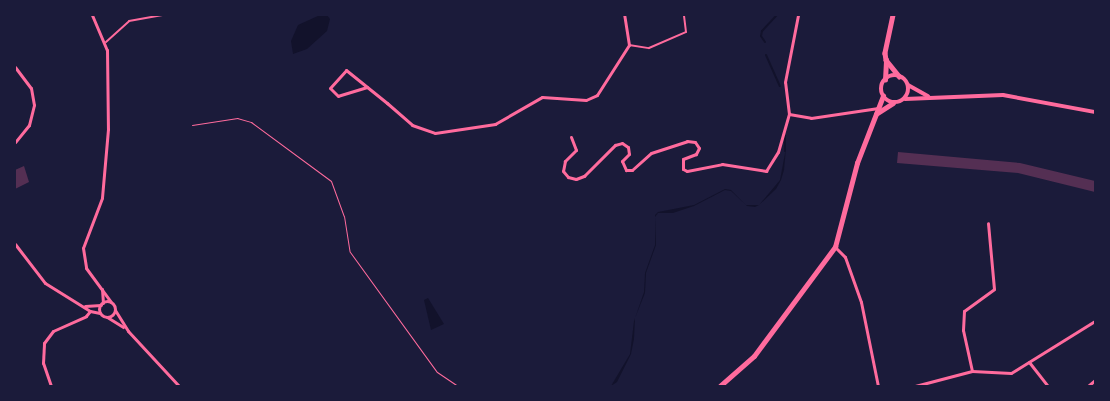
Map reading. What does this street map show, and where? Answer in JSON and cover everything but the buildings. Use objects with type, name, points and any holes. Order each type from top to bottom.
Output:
[{"type":"main road","points":[[720,386],[754,356],[835,247],[854,175],[883,96],[881,88],[885,80],[892,15]]},
{"type":"main road","points":[[876,114],[893,103],[905,99],[908,85],[886,60]]},
{"type":"main road","points":[[885,80],[892,76],[900,77]]},
{"type":"main road","points":[[883,96],[893,103]]},
{"type":"street","points":[[366,87],[338,96],[330,88],[346,70],[412,125],[435,134],[457,132],[494,124],[542,97],[586,100],[598,94],[629,45],[624,15]]},
{"type":"street","points":[[571,137],[576,150],[565,161],[563,171],[568,177],[584,176],[615,145],[622,144],[628,147],[628,154],[622,162],[622,167],[632,170],[651,153],[687,141],[695,142],[698,148],[696,154],[683,159],[683,169],[687,171],[708,164],[722,164],[758,172],[766,171],[772,164],[789,114],[785,82],[798,15]]},
{"type":"street","points":[[94,16],[106,42],[109,86],[106,169],[102,198],[83,248],[86,268],[102,288],[128,331],[179,386]]},
{"type":"street","points":[[15,67],[31,88],[34,104],[29,124],[15,142]]},
{"type":"street","points":[[908,85],[930,97]]},
{"type":"street","points":[[905,99],[1003,94],[1095,112]]},
{"type":"street","points":[[789,114],[811,118],[878,108]]},
{"type":"street","points":[[972,371],[962,330],[964,311],[994,289],[988,223]]},
{"type":"street","points":[[15,244],[45,283],[90,311],[100,312],[128,331]]},
{"type":"street","points":[[835,247],[845,256],[862,302],[878,386]]},
{"type":"street","points":[[100,312],[102,288]]},
{"type":"street","points":[[84,306],[111,302]]},
{"type":"street","points":[[107,318],[115,310]]},
{"type":"street","points":[[51,386],[43,363],[44,343],[53,331],[80,319],[90,311]]},
{"type":"street","points":[[915,386],[972,371],[1011,373],[1095,321]]},
{"type":"street","points":[[1029,362],[1048,386]]},
{"type":"street","points":[[1088,386],[1095,380]]},
{"type":"lane","points":[[106,42],[129,21],[162,15]]},
{"type":"lane","points":[[629,45],[649,48],[686,32],[684,15]]},
{"type":"path","points":[[192,125],[237,118],[251,122],[331,181],[344,216],[350,252],[437,372],[458,386]]},
{"type":"shaded area","points":[[320,15],[327,15],[330,19],[327,31],[307,49],[293,54],[291,41],[298,25]]},
{"type":"shaded area","points":[[786,148],[781,180],[776,189],[759,205],[780,180]]},
{"type":"shaded area","points":[[725,189],[731,190],[746,205],[759,205],[755,207],[747,206],[731,191],[725,190],[694,206],[673,213],[658,213],[655,217],[658,212],[694,205]]},
{"type":"shaded area","points":[[655,217],[656,245],[646,273],[645,293],[635,317],[644,292],[645,273],[655,245]]},
{"type":"shaded area","points":[[428,298],[444,324],[431,330],[424,300]]},
{"type":"shaded area","points":[[635,318],[631,354],[617,382],[611,386],[630,354]]},
{"type":"waterway","points":[[765,42],[761,36],[762,31],[777,15]]},
{"type":"waterway","points":[[766,55],[780,86]]},
{"type":"waterway","points":[[785,136],[785,151]]}]
